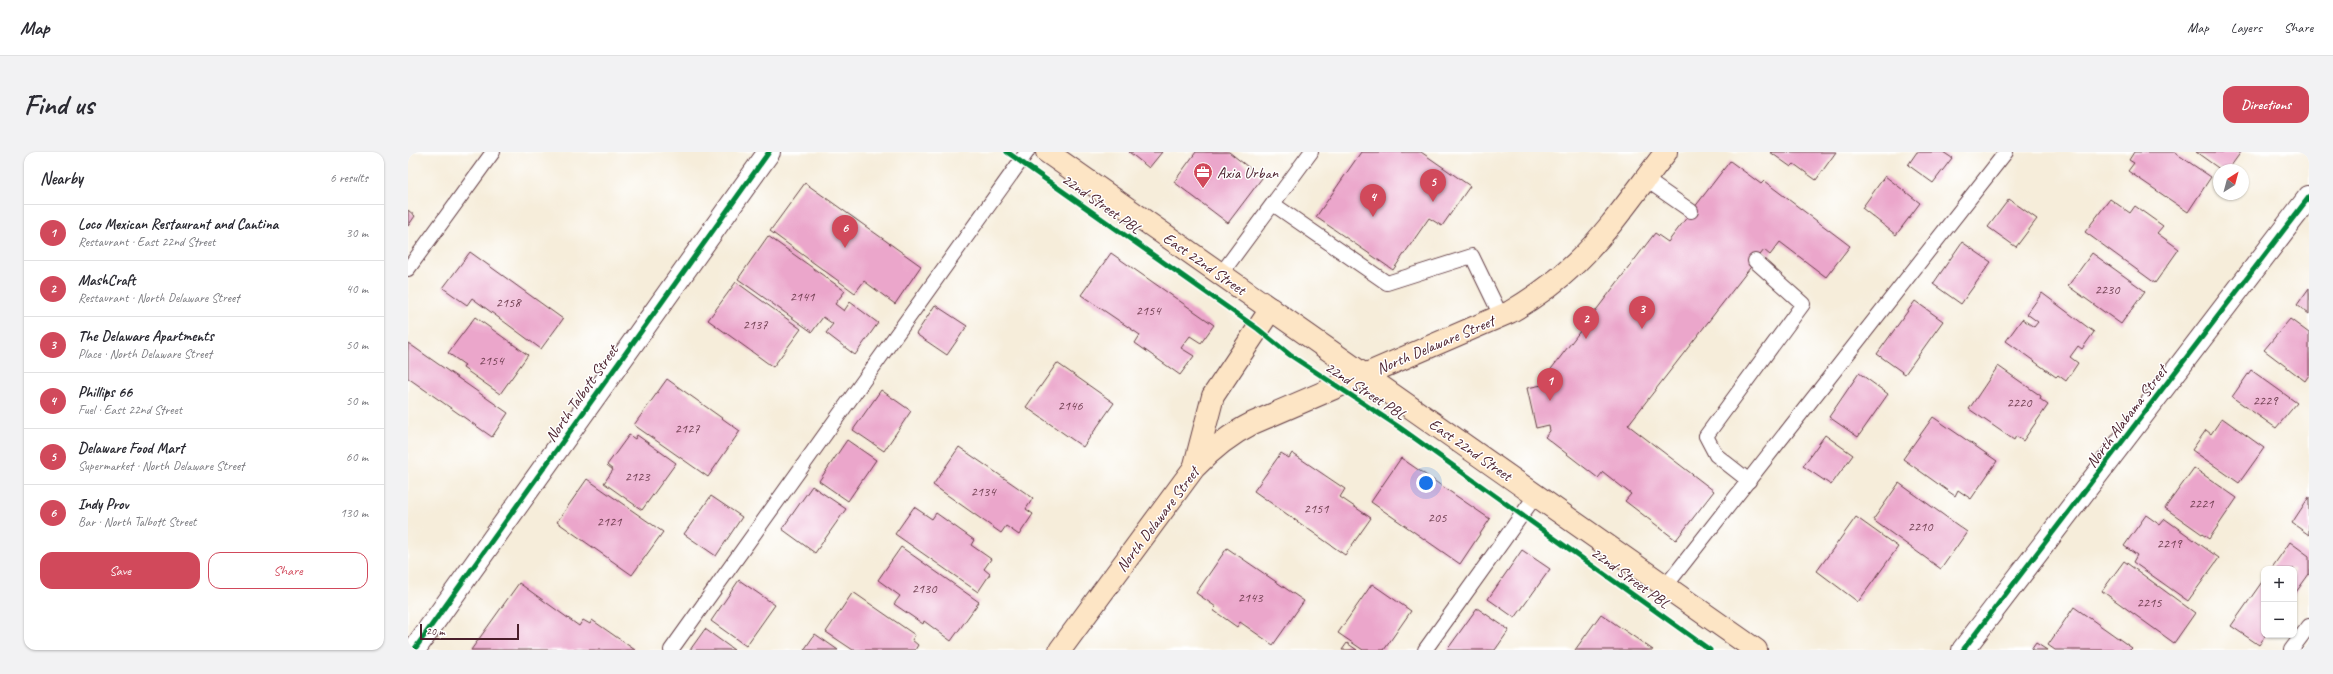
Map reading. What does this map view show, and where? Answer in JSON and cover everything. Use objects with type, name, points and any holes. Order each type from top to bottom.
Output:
[{"type":"main road","name":"East 22nd Street","points":[[1048,152],[1756,650]]},
{"type":"main road","name":"North Delaware Street","points":[[1060,650],[1194,468],[1213,447],[1232,433],[1364,374],[1501,316],[1534,297],[1576,263],[1596,242],[1666,152]]},
{"type":"main road","points":[[1194,468],[1213,396],[1271,310]]},
{"type":"street","name":"North Talbott Street","points":[[414,650],[769,152]]},
{"type":"street","name":"North Alabama Street","points":[[1963,650],[2309,197]]},
{"type":"lane","points":[[408,269],[493,152]]},
{"type":"lane","points":[[671,650],[1027,152]]},
{"type":"lane","points":[[1221,274],[1311,152]]},
{"type":"lane","points":[[1665,587],[2006,152]]},
{"type":"lane","points":[[1645,179],[1692,211]]},
{"type":"lane","points":[[1273,204],[1387,283],[1472,256],[1501,316]]},
{"type":"lane","points":[[1749,481],[1716,456],[1706,436],[1803,304],[1755,261]]},
{"type":"lane","points":[[1425,650],[1536,495]]},
{"type":"lane","points":[[2291,650],[2309,626]]},
{"type":"building","points":[[1129,152],[1162,152],[1149,168]]},
{"type":"building","points":[[1196,152],[1229,152],[1262,178],[1228,223],[1174,182]]},
{"type":"building","points":[[1361,152],[1421,152],[1470,186],[1442,226],[1429,218],[1393,270],[1316,217]]},
{"type":"building","points":[[1770,152],[1836,152],[1816,180],[1794,164],[1791,167]]},
{"type":"building","points":[[1917,152],[1943,152],[1952,158],[1933,183],[1908,165]]},
{"type":"building","points":[[2134,152],[2174,152],[2211,177],[2188,212],[2128,171],[2134,163],[2129,160]]},
{"type":"building","points":[[2196,152],[2241,152],[2232,164],[2213,164]]},
{"type":"building","points":[[1730,161],[1761,184],[1764,181],[1850,246],[1826,277],[1780,242],[1770,255],[1764,250],[1628,425],[1714,491],[1676,540],[1625,501],[1631,494],[1603,472],[1598,478],[1545,437],[1550,431],[1549,425],[1536,428],[1527,388],[1542,385],[1542,381],[1655,233],[1668,242]]},
{"type":"building","points":[[1885,176],[1920,203],[1896,235],[1862,208]]},
{"type":"building","points":[[805,183],[921,266],[895,304],[864,281],[855,293],[770,231]]},
{"type":"building","points":[[2009,199],[2037,219],[2016,247],[1988,227]]},
{"type":"building","points":[[2110,199],[2130,213],[2135,206],[2163,226],[2157,233],[2179,249],[2155,283],[2085,232]]},
{"type":"building","points":[[408,210],[415,216],[408,226]]},
{"type":"building","points":[[768,236],[845,291],[835,304],[844,311],[850,302],[878,323],[855,355],[826,333],[833,324],[823,317],[812,332],[738,279]]},
{"type":"building","points":[[1962,242],[1991,262],[1961,304],[1933,284]]},
{"type":"building","points":[[470,252],[563,319],[541,349],[472,298],[467,305],[443,288]]},
{"type":"building","points":[[1111,253],[1214,325],[1201,343],[1190,336],[1181,348],[1194,356],[1180,375],[1135,343],[1140,335],[1081,295]]},
{"type":"building","points":[[2092,253],[2145,291],[2121,324],[2068,286]]},
{"type":"building","points":[[736,282],[801,329],[773,367],[708,320]]},
{"type":"building","points":[[2309,288],[2309,314],[2297,305]]},
{"type":"building","points":[[2042,293],[2094,332],[2082,349],[2078,346],[2070,357],[2078,363],[2066,381],[2058,375],[2056,377],[2006,341],[2022,319],[2034,327],[2038,322],[2027,314]]},
{"type":"building","points":[[1915,301],[1943,321],[1905,374],[1877,354]]},
{"type":"building","points":[[935,305],[967,326],[947,355],[916,334]]},
{"type":"building","points":[[475,317],[528,355],[500,394],[463,368],[465,365],[448,353]]},
{"type":"building","points":[[2290,319],[2309,333],[2309,375],[2305,381],[2264,350]]},
{"type":"building","points":[[408,343],[508,413],[492,437],[408,378]]},
{"type":"building","points":[[1057,363],[1114,403],[1083,447],[1026,407]]},
{"type":"building","points":[[1998,366],[2041,396],[2040,399],[2048,405],[2023,441],[2016,436],[2014,440],[1969,409]]},
{"type":"building","points":[[2251,370],[2297,403],[2276,428],[2232,397]]},
{"type":"building","points":[[1859,373],[1888,394],[1858,437],[1829,417]]},
{"type":"building","points":[[667,379],[740,431],[708,477],[634,425]]},
{"type":"building","points":[[881,390],[911,411],[884,451],[853,430]]},
{"type":"building","points":[[1933,417],[1997,461],[1971,499],[1958,490],[1955,496],[1903,459]]},
{"type":"building","points":[[2222,418],[2264,448],[2239,483],[2192,450],[2206,430],[2211,434]]},
{"type":"building","points":[[629,435],[635,439],[637,435],[676,463],[642,510],[604,483],[613,470],[607,465]]},
{"type":"building","points":[[1825,435],[1853,455],[1831,485],[1803,466]]},
{"type":"building","points":[[847,440],[876,460],[848,501],[819,481]]},
{"type":"building","points":[[959,447],[1033,498],[1026,509],[1033,514],[1019,535],[1006,526],[1001,533],[933,485]]},
{"type":"building","points":[[1281,453],[1289,458],[1292,453],[1345,489],[1340,497],[1371,518],[1345,555],[1254,491]]},
{"type":"building","points":[[1401,458],[1490,519],[1460,564],[1371,502]]},
{"type":"building","points":[[2194,468],[2237,498],[2209,539],[2165,508]]},
{"type":"building","points":[[587,479],[663,532],[632,575],[557,522]]},
{"type":"building","points":[[1899,483],[1967,532],[1941,569],[1873,520]]},
{"type":"building","points":[[812,486],[846,509],[815,553],[782,529]]},
{"type":"building","points":[[711,496],[742,517],[716,556],[684,534]]},
{"type":"building","points":[[2309,497],[2309,535],[2292,523]]},
{"type":"building","points":[[914,507],[932,519],[936,513],[974,540],[971,545],[991,559],[984,569],[990,574],[978,592],[895,534]]},
{"type":"building","points":[[2146,515],[2160,525],[2165,519],[2219,558],[2188,601],[2133,562],[2137,555],[2124,546]]},
{"type":"building","points":[[1856,517],[1898,547],[1858,602],[1817,571]]},
{"type":"building","points":[[2290,542],[2309,556],[2309,574],[2297,591],[2297,566],[2273,566]]},
{"type":"building","points":[[901,547],[979,602],[951,641],[924,621],[923,624],[894,604],[900,596],[878,580]]},
{"type":"building","points":[[1227,548],[1304,601],[1273,645],[1240,622],[1237,627],[1213,610],[1216,607],[1196,593]]},
{"type":"building","points":[[1522,550],[1550,569],[1515,618],[1488,599]]},
{"type":"building","points":[[2124,561],[2195,613],[2174,643],[2102,591]]},
{"type":"building","points":[[739,580],[775,605],[746,646],[711,621]]},
{"type":"building","points":[[519,583],[579,626],[583,620],[590,624],[592,620],[635,650],[471,650]]},
{"type":"building","points":[[2261,583],[2261,638],[2264,638],[2259,645],[2231,626]]},
{"type":"building","points":[[1372,584],[1411,611],[1384,650],[1363,650],[1338,633]]},
{"type":"building","points":[[853,592],[915,635],[912,640],[918,645],[915,650],[853,650],[826,632]]},
{"type":"building","points":[[2074,607],[2132,648],[2130,650],[2055,650],[2048,645]]},
{"type":"building","points":[[1477,608],[1509,630],[1495,650],[1447,650]]},
{"type":"building","points":[[1601,614],[1653,650],[1575,650]]},
{"type":"building","points":[[705,629],[734,650],[690,650]]},
{"type":"building","points":[[815,634],[838,650],[804,650]]},
{"type":"building","points":[[1347,643],[1357,650],[1342,650]]},
{"type":"building","points":[[2036,643],[2047,650],[2031,650]]},
{"type":"cycle path","points":[[414,650],[769,152]]},
{"type":"cycle path","name":"22nd Street PBL","points":[[1007,152],[1258,329],[1290,355],[1399,427],[1710,650]]},
{"type":"cycle path","points":[[1963,650],[2309,197]]},
{"type":"place","name":"Axia Urban","points":[[1203,189]]},
{"type":"place","name":"Delaware Food Mart","points":[[1433,202]]},
{"type":"place","name":"Phillips 66","points":[[1373,217]]},
{"type":"place","name":"Indy Prov","points":[[845,248]]},
{"type":"place","name":"The Delaware Apartments","points":[[1642,329]]},
{"type":"place","name":"MashCraft","points":[[1586,339]]},
{"type":"place","name":"Loco Mexican Restaurant and Cantina","points":[[1550,401]]}]
